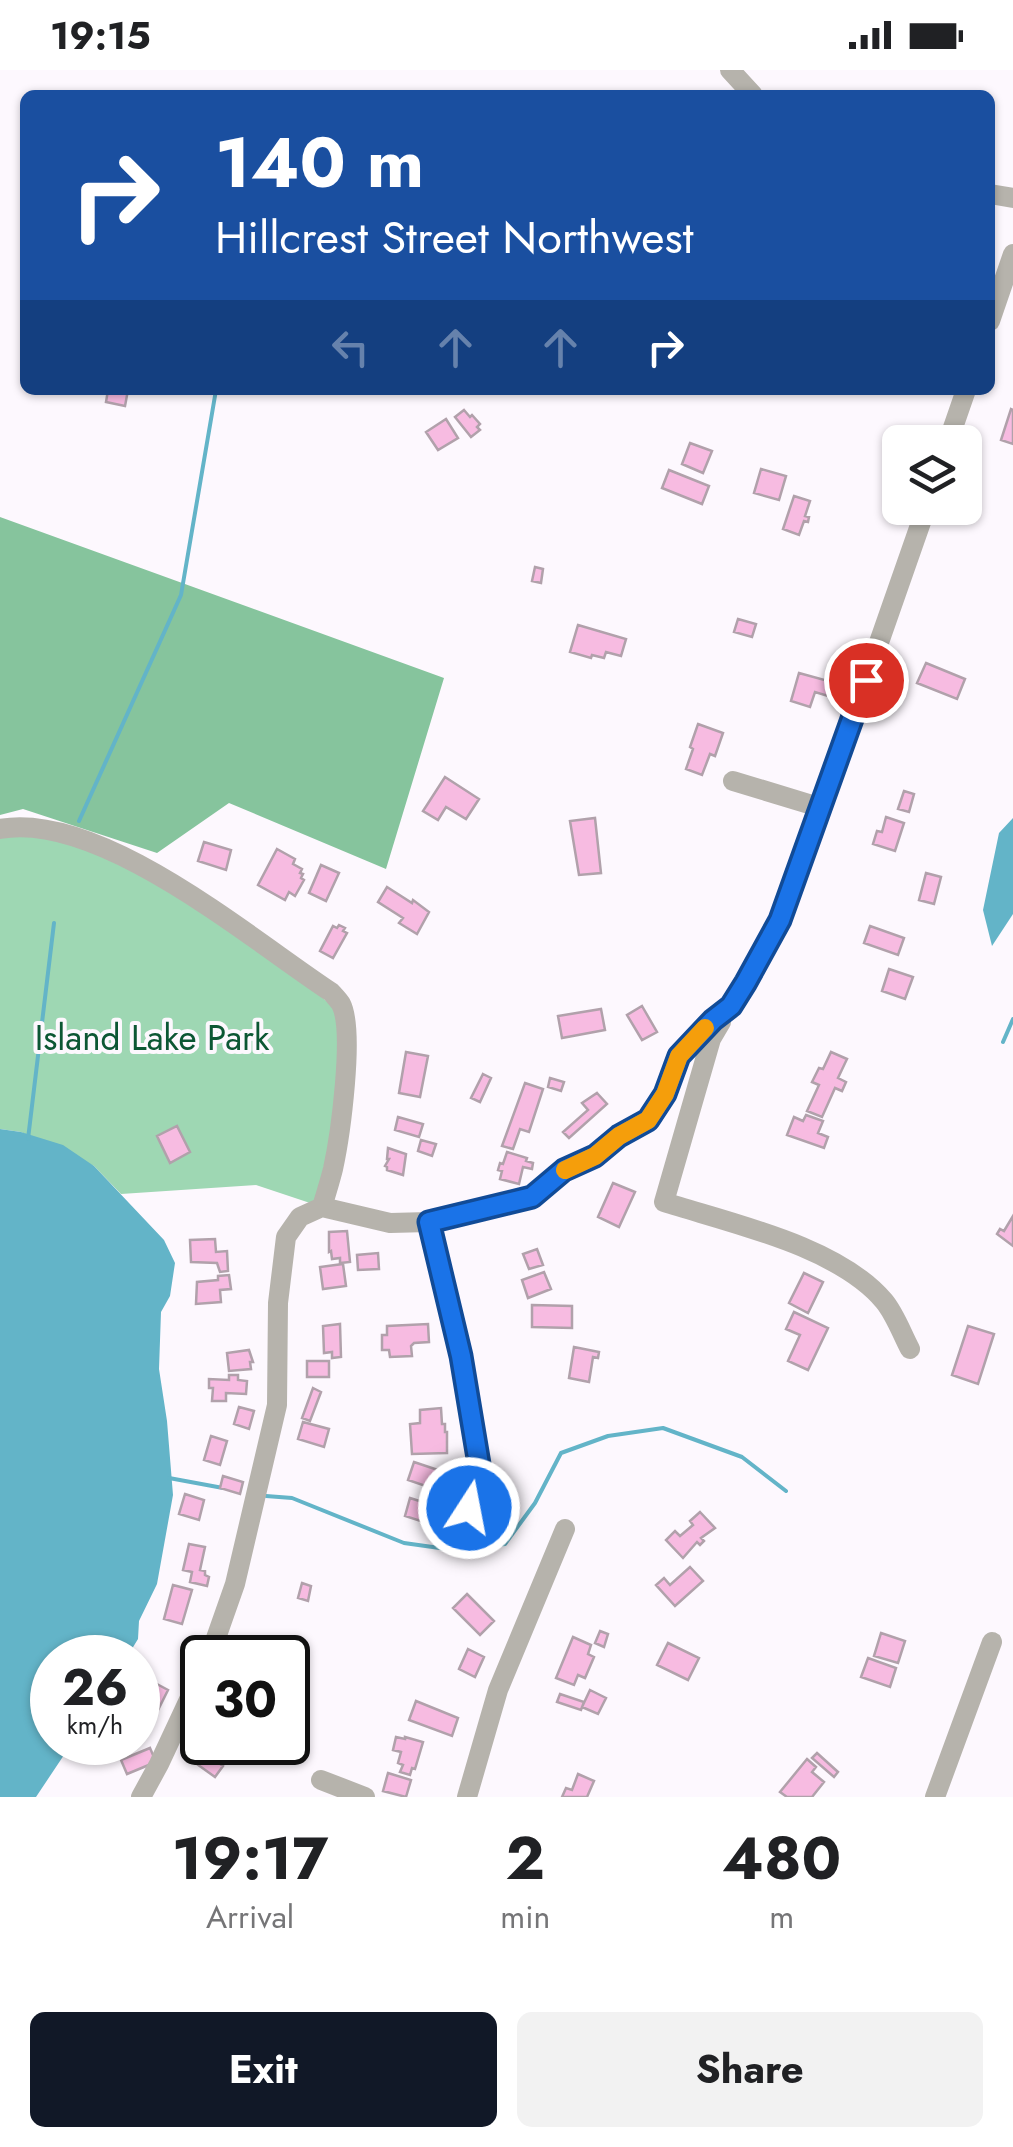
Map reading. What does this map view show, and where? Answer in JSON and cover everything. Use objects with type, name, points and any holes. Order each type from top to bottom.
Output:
[{"type":"street","points":[[730,70],[749,90]]},
{"type":"street","points":[[995,294],[1013,254]]},
{"type":"street","points":[[954,425],[964,395]]},
{"type":"street","points":[[910,1349],[885,1302],[836,1263],[811,1250],[664,1202],[711,1039],[780,920],[920,525]]},
{"type":"street","points":[[733,781],[822,808]]},
{"type":"street","points":[[0,829],[59,831],[162,877],[330,992],[340,1003],[346,1052],[333,1170],[322,1206]]},
{"type":"street","points":[[217,1635],[235,1584],[276,1404],[278,1303],[286,1237],[300,1217],[322,1206],[390,1224],[429,1222],[532,1197],[564,1170],[595,1156],[619,1136],[648,1120],[665,1094],[679,1056],[731,1006]]},
{"type":"street","points":[[429,1222],[461,1356],[481,1476],[469,1508]]},
{"type":"street","points":[[467,1797],[498,1690],[565,1529]]},
{"type":"street","points":[[935,1797],[992,1642]]},
{"type":"street","points":[[140,1797],[180,1716]]},
{"type":"street","points":[[321,1780],[364,1797]]},
{"type":"green space","points":[[0,517],[444,678],[386,869],[229,803],[157,853],[23,809],[0,815]]},
{"type":"green space","name":"Island Lake Park","points":[[0,829],[59,831],[219,915],[344,1015],[322,1207],[256,1185],[121,1194],[94,1166],[21,1132],[0,1129]]},
{"type":"water","points":[[1013,818],[1013,914],[992,946],[983,910],[999,833]]},
{"type":"water","points":[[0,1129],[63,1145],[94,1166],[164,1240],[175,1263],[170,1296],[161,1312],[159,1369],[173,1495],[157,1584],[139,1621],[138,1635],[30,1635],[30,1765],[57,1765],[36,1797],[0,1797]]},
{"type":"building","points":[[107,395],[127,395],[125,406],[106,402]]},
{"type":"building","points":[[464,410],[480,424],[480,430],[471,437],[455,417]]},
{"type":"building","points":[[1013,410],[1013,444],[1001,440]]},
{"type":"building","points":[[446,419],[458,438],[438,450],[426,432]]},
{"type":"building","points":[[690,443],[712,451],[703,473],[682,464]]},
{"type":"building","points":[[761,469],[786,476],[779,500],[754,493]]},
{"type":"building","points":[[669,470],[709,486],[702,504],[662,488]]},
{"type":"building","points":[[794,496],[810,501],[805,516],[809,517],[808,522],[804,521],[799,535],[783,529]]},
{"type":"building","points":[[535,567],[543,569],[541,583],[532,581]]},
{"type":"building","points":[[738,619],[756,624],[752,637],[734,632]]},
{"type":"building","points":[[578,625],[626,639],[621,656],[606,652],[604,658],[591,658],[570,652]]},
{"type":"building","points":[[926,663],[965,679],[957,699],[917,683]]},
{"type":"building","points":[[799,673],[832,682],[828,696],[815,692],[810,707],[791,701]]},
{"type":"building","points":[[698,724],[723,733],[715,756],[710,754],[702,775],[686,769]]},
{"type":"building","points":[[445,777],[479,799],[466,819],[446,807],[438,820],[423,811]]},
{"type":"building","points":[[904,791],[914,794],[909,812],[898,809]]},
{"type":"building","points":[[886,817],[904,823],[895,851],[873,844]]},
{"type":"building","points":[[595,818],[601,873],[579,875],[570,821]]},
{"type":"building","points":[[204,842],[231,850],[226,870],[198,861]]},
{"type":"building","points":[[277,849],[295,859],[293,864],[302,869],[304,880],[295,896],[289,892],[285,900],[258,885]]},
{"type":"building","points":[[321,865],[339,873],[326,901],[309,893]]},
{"type":"building","points":[[926,873],[941,877],[934,904],[919,900]]},
{"type":"building","points":[[387,887],[429,912],[417,934],[399,923],[403,918],[378,902]]},
{"type":"building","points":[[339,925],[347,933],[333,958],[320,951],[333,926]]},
{"type":"building","points":[[870,926],[904,938],[898,955],[864,943]]},
{"type":"building","points":[[889,969],[913,977],[905,999],[882,991]]},
{"type":"building","points":[[642,1006],[657,1032],[642,1040],[627,1015]]},
{"type":"building","points":[[601,1009],[605,1030],[562,1038],[558,1016]]},
{"type":"building","points":[[406,1052],[428,1056],[420,1097],[399,1093]]},
{"type":"building","points":[[831,1052],[847,1059],[838,1078],[846,1082],[842,1091],[835,1088],[822,1117],[807,1111],[819,1085],[812,1082]]},
{"type":"building","points":[[483,1074],[491,1078],[480,1102],[471,1098]]},
{"type":"building","points":[[550,1078],[564,1082],[561,1091],[548,1087]]},
{"type":"building","points":[[525,1083],[543,1089],[529,1132],[520,1129],[513,1149],[502,1146]]},
{"type":"building","points":[[597,1093],[607,1104],[569,1138],[563,1132],[588,1110],[582,1103]]},
{"type":"building","points":[[806,1115],[823,1121],[818,1133],[828,1137],[824,1148],[787,1135],[794,1117],[803,1121]]},
{"type":"building","points":[[398,1117],[423,1124],[419,1137],[395,1130]]},
{"type":"building","points":[[177,1126],[190,1152],[170,1163],[157,1136]]},
{"type":"building","points":[[421,1140],[436,1144],[432,1156],[418,1151]]},
{"type":"building","points":[[388,1148],[406,1154],[403,1175],[387,1170]]},
{"type":"building","points":[[507,1152],[533,1163],[532,1169],[523,1167],[519,1184],[500,1179],[502,1171],[498,1170]]},
{"type":"building","points":[[613,1183],[635,1192],[619,1227],[598,1217]]},
{"type":"building","points":[[1013,1216],[1013,1246],[997,1234],[1000,1229],[1004,1231]]},
{"type":"building","points":[[347,1231],[350,1262],[340,1263],[340,1258],[332,1259],[329,1252],[329,1232]]},
{"type":"building","points":[[215,1239],[216,1252],[227,1251],[228,1271],[220,1272],[217,1263],[191,1262],[190,1240]]},
{"type":"building","points":[[537,1249],[543,1265],[529,1269],[523,1254]]},
{"type":"building","points":[[378,1253],[379,1269],[358,1270],[357,1255]]},
{"type":"building","points":[[343,1264],[346,1286],[323,1289],[320,1267]]},
{"type":"building","points":[[544,1272],[551,1289],[528,1298],[522,1280]]},
{"type":"building","points":[[804,1273],[823,1282],[808,1313],[789,1303]]},
{"type":"building","points":[[229,1275],[231,1289],[220,1290],[221,1302],[196,1304],[197,1282]]},
{"type":"building","points":[[532,1305],[572,1306],[572,1328],[532,1327]]},
{"type":"building","points":[[794,1312],[828,1328],[808,1370],[788,1361],[800,1335],[786,1329]]},
{"type":"building","points":[[340,1324],[341,1357],[332,1358],[332,1352],[324,1353],[323,1326]]},
{"type":"building","points":[[428,1324],[429,1342],[414,1343],[412,1356],[390,1357],[389,1350],[382,1350],[382,1335],[387,1335],[387,1326]]},
{"type":"building","points":[[968,1326],[994,1334],[978,1384],[952,1375]]},
{"type":"building","points":[[574,1347],[599,1352],[598,1358],[593,1357],[589,1382],[569,1378]]},
{"type":"building","points":[[249,1350],[251,1369],[229,1371],[227,1353]]},
{"type":"building","points":[[307,1361],[329,1361],[329,1377],[307,1377]]},
{"type":"building","points":[[229,1375],[247,1381],[246,1394],[226,1393],[226,1401],[212,1401],[209,1379],[229,1380]]},
{"type":"building","points":[[313,1388],[321,1392],[310,1421],[302,1418]]},
{"type":"building","points":[[239,1407],[254,1411],[249,1429],[234,1424]]},
{"type":"building","points":[[441,1408],[447,1453],[412,1454],[410,1424],[420,1423],[420,1410]]},
{"type":"building","points":[[303,1422],[329,1429],[324,1447],[298,1439]]},
{"type":"building","points":[[211,1436],[227,1441],[220,1465],[204,1460]]},
{"type":"building","points":[[414,1462],[459,1477],[452,1495],[408,1480]]},
{"type":"building","points":[[223,1476],[243,1482],[240,1494],[220,1488]]},
{"type":"building","points":[[185,1494],[204,1500],[199,1520],[179,1514]]},
{"type":"building","points":[[410,1498],[457,1513],[452,1531],[405,1516]]},
{"type":"building","points":[[700,1512],[715,1528],[683,1558],[666,1540],[675,1531],[680,1536]]},
{"type":"building","points":[[189,1544],[205,1547],[200,1570],[209,1577],[207,1586],[190,1582],[192,1572],[183,1570]]},
{"type":"building","points":[[690,1567],[703,1581],[675,1606],[656,1585],[664,1578],[670,1585]]},
{"type":"building","points":[[302,1583],[311,1586],[308,1601],[298,1598]]},
{"type":"building","points":[[173,1585],[192,1590],[182,1624],[164,1619]]},
{"type":"building","points":[[467,1594],[494,1621],[480,1635],[453,1608]]},
{"type":"building","points":[[600,1631],[608,1634],[604,1647],[595,1643]]},
{"type":"building","points":[[881,1633],[905,1641],[898,1663],[874,1656]]},
{"type":"building","points":[[573,1637],[591,1645],[588,1654],[594,1657],[585,1678],[578,1675],[574,1685],[556,1678]]},
{"type":"building","points":[[668,1643],[699,1658],[688,1680],[657,1665]]},
{"type":"building","points":[[468,1649],[484,1657],[475,1677],[459,1669]]},
{"type":"building","points":[[868,1658],[896,1668],[890,1687],[861,1677]]},
{"type":"building","points":[[160,1686],[168,1690],[160,1706]]},
{"type":"building","points":[[590,1690],[606,1698],[598,1714],[582,1707]]},
{"type":"building","points":[[560,1694],[584,1702],[581,1710],[557,1702]]},
{"type":"building","points":[[416,1701],[458,1718],[452,1736],[409,1720]]},
{"type":"building","points":[[396,1737],[423,1742],[410,1775],[400,1772],[401,1752],[393,1750]]},
{"type":"building","points":[[817,1753],[838,1772],[834,1777],[812,1758]]},
{"type":"building","points":[[807,1759],[816,1767],[812,1772],[824,1782],[812,1797],[787,1797],[780,1792]]},
{"type":"building","points":[[123,1765],[149,1765],[127,1774]]},
{"type":"building","points":[[198,1765],[223,1766],[215,1777]]},
{"type":"building","points":[[388,1773],[411,1780],[406,1797],[383,1791]]},
{"type":"building","points":[[578,1774],[594,1781],[587,1797],[562,1797],[566,1788],[572,1790]]},
{"type":"waterway","points":[[79,821],[181,595],[215,395]]},
{"type":"waterway","points":[[28,1139],[54,923]]},
{"type":"waterway","points":[[1003,1042],[1013,1019]]},
{"type":"waterway","points":[[266,1496],[292,1498],[404,1543],[454,1550],[505,1544],[535,1503],[561,1453],[608,1436],[663,1428],[742,1457],[786,1491]]},
{"type":"waterway","points":[[169,1478],[223,1488]]},
{"type":"slow traffic","points":[[565,1170],[595,1156],[619,1136],[648,1120],[665,1094],[679,1056],[705,1028]]},
{"type":"route","points":[[469,1508],[481,1476],[461,1356],[429,1222],[532,1197],[564,1170],[595,1156],[619,1136],[648,1120],[665,1094],[679,1056],[731,1006],[780,920],[866,680]]}]
